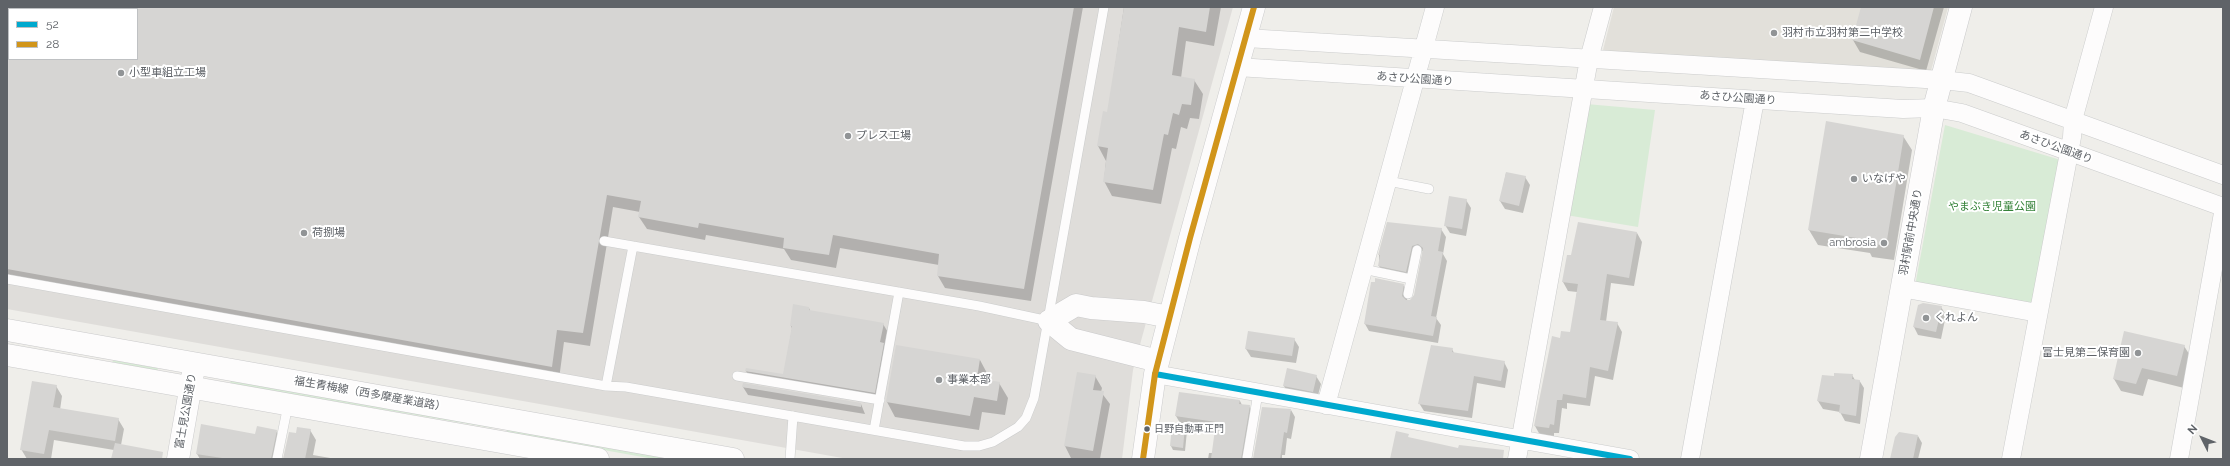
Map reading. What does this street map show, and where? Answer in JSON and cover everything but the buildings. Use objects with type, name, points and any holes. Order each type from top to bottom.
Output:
[{"type":"main road","points":[[1143,459],[1156,368],[1254,7]]},
{"type":"main road","name":"羽村駅前中央通り","points":[[1871,459],[1934,108],[1961,7]]},
{"type":"main road","points":[[1156,368],[1071,339],[1049,321],[1076,305],[1091,308],[1144,312],[1169,317]]},
{"type":"main road","name":"福生青梅線（西多摩産業道路）","points":[[7,330],[733,459]]},
{"type":"main road","points":[[7,354],[562,456],[598,459]]},
{"type":"main road","name":"富士見公園通り","points":[[178,459],[195,363]]},
{"type":"street","points":[[1326,405],[1435,7]]},
{"type":"street","points":[[1516,459],[1585,88],[1589,59],[1603,7]]},
{"type":"street","points":[[2011,459],[2074,120],[2104,7]]},
{"type":"street","points":[[1246,38],[1942,80],[1969,83],[2223,175]]},
{"type":"street","name":"あさひ公園通り","points":[[1237,66],[1415,79],[1585,88],[1903,109],[1934,108],[1962,113],[2223,207]]},
{"type":"street","points":[[1690,459],[1755,100]]},
{"type":"street","points":[[2179,459],[2223,213]]},
{"type":"street","points":[[1901,288],[2038,313]]},
{"type":"street","points":[[1156,368],[1258,393],[1630,459]]},
{"type":"lane","points":[[7,279],[606,386],[626,387],[964,446],[979,446],[1005,436],[1018,427],[1026,418],[1034,398],[1104,7]]},
{"type":"lane","points":[[1388,181],[1429,189]]},
{"type":"lane","points":[[604,241],[979,306],[1049,321]]},
{"type":"lane","points":[[606,386],[633,246]]},
{"type":"lane","points":[[1408,294],[1417,250]]},
{"type":"lane","points":[[1363,269],[1411,279]]},
{"type":"lane","points":[[874,430],[899,292]]},
{"type":"lane","points":[[738,376],[880,400]]},
{"type":"lane","points":[[1246,458],[1258,393]]},
{"type":"lane","points":[[277,459],[288,405]]},
{"type":"lane","points":[[790,459],[793,416]]},
{"type":"shaded area","points":[[7,7],[1233,7],[1133,370],[1122,459],[848,459],[7,309]]},
{"type":"shaded area","name":"羽村市立羽村第二中学校","points":[[1614,7],[1948,7],[1929,78],[1601,58]]},
{"type":"green space","points":[[1586,104],[1655,110],[1638,227],[1566,215]]},
{"type":"green space","name":"やまぶき児童公園","points":[[1945,125],[2064,161],[2031,308],[1915,286]]},
{"type":"green space","points":[[114,360],[158,369],[157,371],[112,362]]},
{"type":"green space","points":[[231,380],[492,427],[492,428],[230,384]]},
{"type":"green space","points":[[506,429],[683,459],[654,459],[508,433]]},
{"type":"transit line","name":"28","points":[[1143,459],[1155,374],[1190,238],[1254,7]]},
{"type":"transit line","name":"52","points":[[1155,374],[1630,459]]},
{"type":"place","name":"羽村市立羽村第二中学校","points":[[1774,33]]},
{"type":"place","name":"小型車組立工場","points":[[121,73]]},
{"type":"place","name":"プレス工場","points":[[848,136]]},
{"type":"place","name":"いなげや","points":[[1854,179]]},
{"type":"place","name":"荷捌場","points":[[304,233]]},
{"type":"place","name":"ambrosia","points":[[1884,243]]},
{"type":"place","name":"くれよん","points":[[1926,318]]},
{"type":"place","name":"富士見第二保育園","points":[[2138,353]]},
{"type":"place","name":"事業本部","points":[[939,380]]},
{"type":"place","name":"日野自動車正門","points":[[1147,429]]}]
